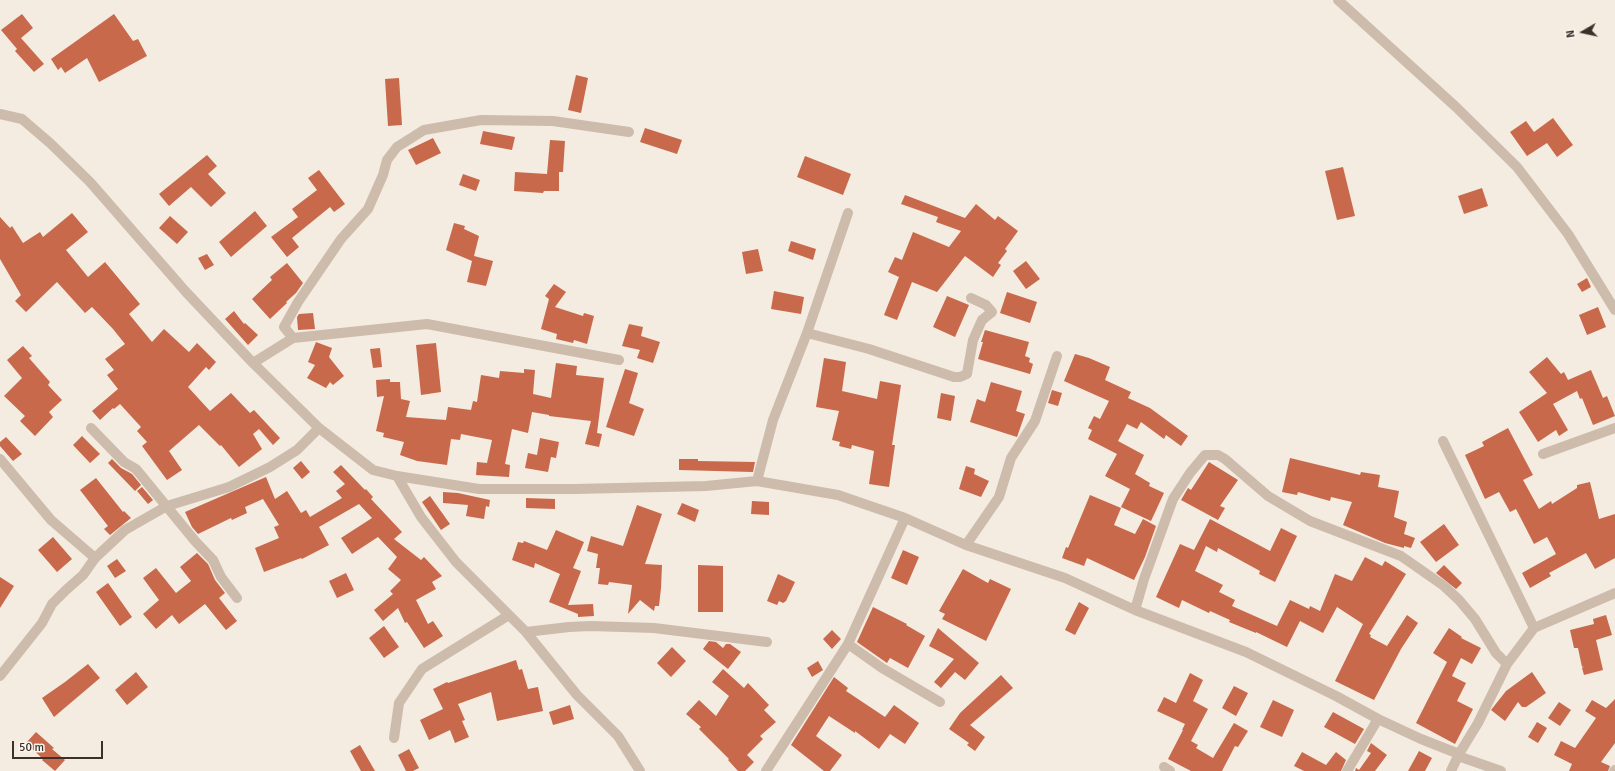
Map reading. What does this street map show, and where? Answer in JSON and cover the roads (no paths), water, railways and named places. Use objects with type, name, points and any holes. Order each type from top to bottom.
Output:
[{"type":"street","points":[[1338,0],[1456,107],[1517,167],[1568,234],[1615,310]]},
{"type":"street","points":[[0,114],[22,119],[50,142],[85,177],[186,292],[253,363],[319,428],[374,470],[397,476],[479,489],[575,489],[706,486],[757,481],[838,495],[905,518],[966,545],[1065,578],[1135,610],[1246,652],[1378,719],[1421,739],[1501,771]]},
{"type":"street","points":[[292,338],[284,327],[298,302],[341,239],[368,209],[383,175],[387,160],[397,147],[424,130],[481,120],[553,121],[630,132]]},
{"type":"street","points":[[757,481],[773,420],[807,333],[848,213]]},
{"type":"street","points":[[807,333],[869,349],[960,378],[967,374],[973,340],[982,320],[992,312],[986,305],[971,298]]},
{"type":"street","points":[[253,363],[292,338],[426,324],[619,360]]},
{"type":"street","points":[[966,545],[999,498],[1011,458],[1034,421],[1057,356]]},
{"type":"street","points":[[91,428],[124,462],[136,469],[195,541],[213,560],[221,577],[237,598]]},
{"type":"street","points":[[0,676],[42,623],[52,604],[84,575],[95,558],[125,530],[167,506],[229,487],[270,467],[297,450],[319,428]]},
{"type":"street","points":[[1543,454],[1615,428]]},
{"type":"street","points":[[1443,441],[1534,628]]},
{"type":"street","points":[[1135,610],[1144,579],[1173,499],[1190,473],[1205,455],[1218,455],[1225,459],[1268,496],[1310,521],[1401,556],[1444,586],[1459,600],[1475,619],[1496,653],[1507,664]]},
{"type":"street","points":[[0,459],[51,520],[95,558]]},
{"type":"street","points":[[397,476],[421,517],[456,562],[526,632],[576,695],[618,736],[640,771]]},
{"type":"street","points":[[766,771],[848,644],[905,518]]},
{"type":"street","points":[[1451,771],[1478,723],[1507,664],[1534,628],[1615,593]]},
{"type":"street","points":[[394,738],[399,703],[422,669],[509,615]]},
{"type":"street","points":[[526,632],[584,626],[654,628],[767,642]]},
{"type":"street","points":[[848,644],[882,668],[940,702]]},
{"type":"street","points":[[1347,771],[1378,719]]}]
